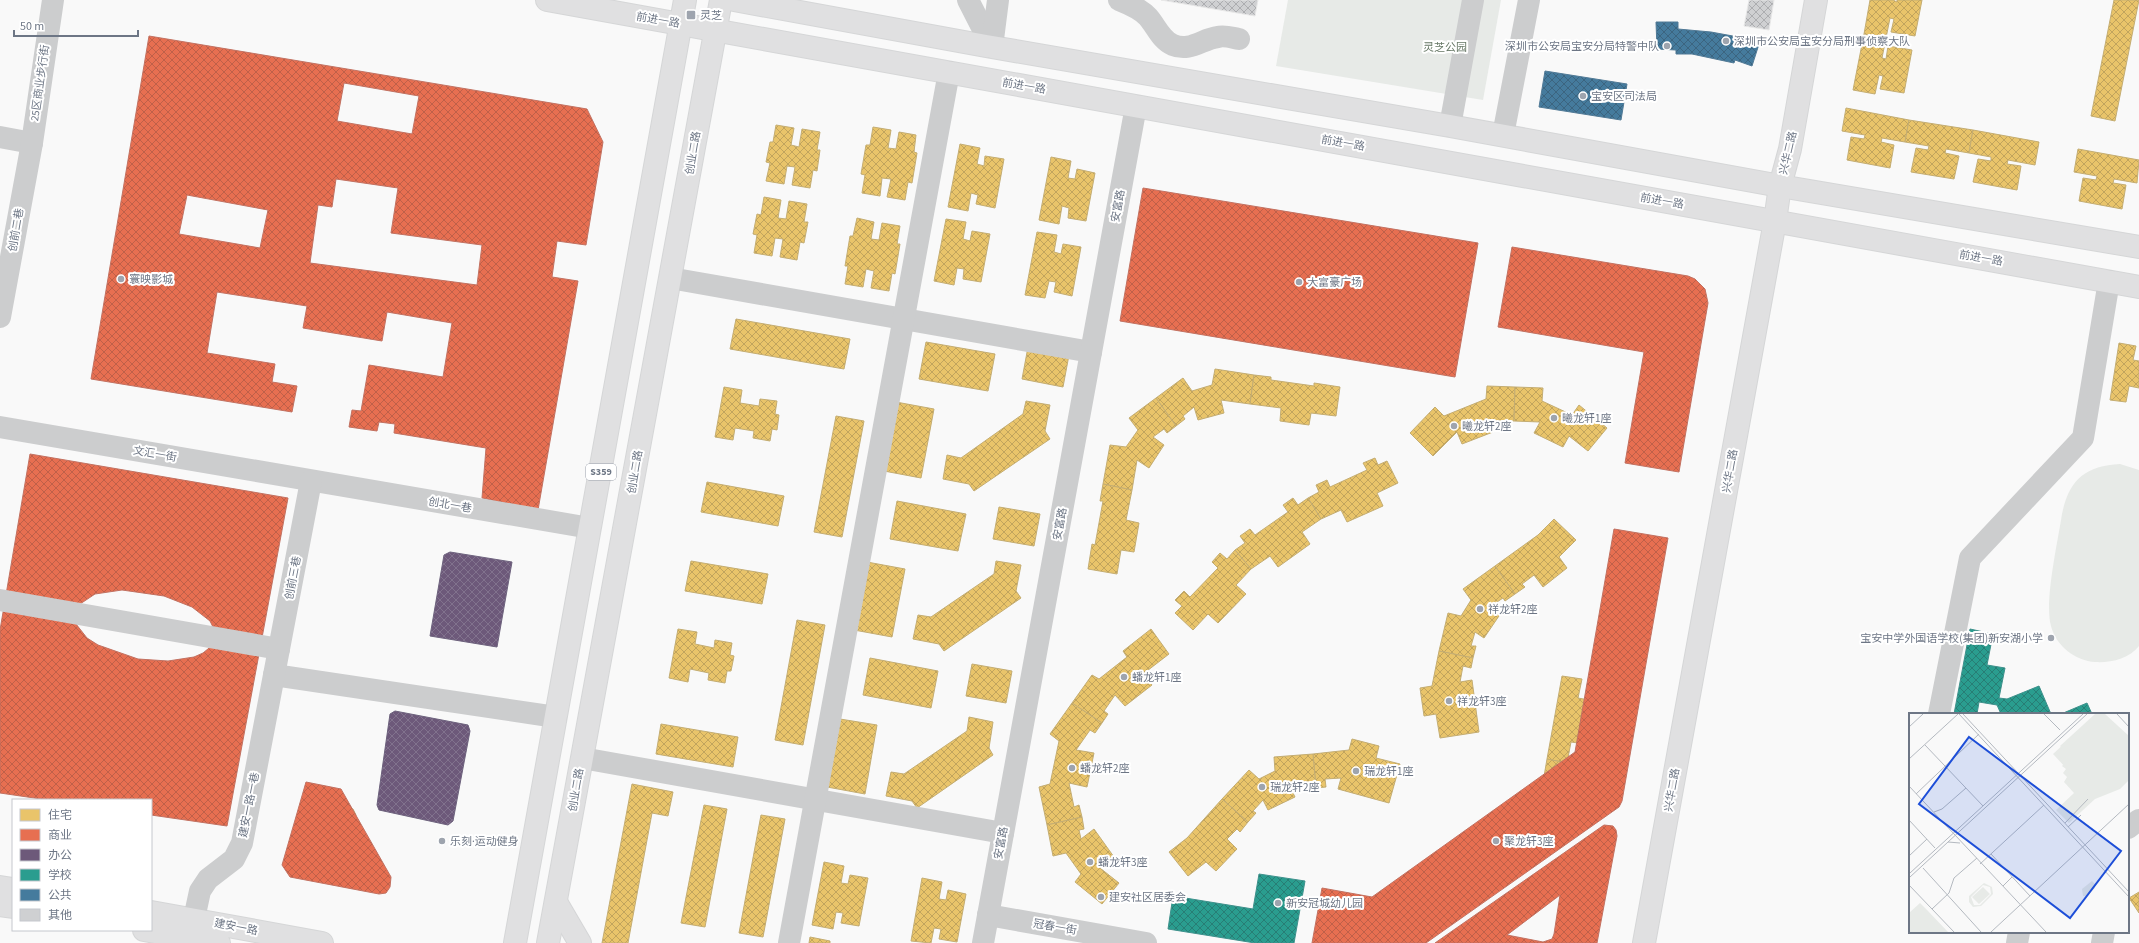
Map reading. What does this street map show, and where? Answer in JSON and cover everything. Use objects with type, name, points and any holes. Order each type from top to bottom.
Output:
[{"type":"main road","name":"前进一路","points":[[547,0],[2139,287]]},
{"type":"main road","name":"S359","points":[[515,943],[685,0]]},
{"type":"main road","name":"创业二路","points":[[548,943],[720,0]]},
{"type":"main road","points":[[734,0],[1450,126],[1780,186],[2139,247]]},
{"type":"main road","name":"兴华二路","points":[[1644,943],[1776,221],[1780,186],[1790,149],[1816,0]]},
{"type":"main road","points":[[977,77],[969,71],[967,60],[972,50],[976,47],[989,46]]},
{"type":"main road","points":[[0,887],[12,889]]},
{"type":"main road","points":[[556,902],[580,943]]},
{"type":"main road","points":[[0,905],[12,907]]},
{"type":"main road","name":"建安一路","points":[[152,912],[322,943]]},
{"type":"main road","points":[[500,943],[521,913]]},
{"type":"main road","name":"建安一路","points":[[150,931],[219,943]]},
{"type":"street","name":"25区商业步行街","points":[[32,143],[53,0]]},
{"type":"street","points":[[968,0],[989,46]]},
{"type":"street","points":[[989,46],[998,0]]},
{"type":"street","points":[[1119,0],[1131,5],[1148,16],[1162,36],[1173,45],[1186,47],[1198,45],[1219,36],[1239,39]]},
{"type":"street","points":[[1450,126],[1473,0]]},
{"type":"street","points":[[1503,136],[1529,0]]},
{"type":"street","points":[[789,943],[949,72]]},
{"type":"street","name":"安富路","points":[[983,943],[1136,106]]},
{"type":"street","points":[[0,137],[32,143]]},
{"type":"street","name":"创前二巷","points":[[0,317],[32,143]]},
{"type":"street","points":[[670,278],[1091,352]]},
{"type":"street","points":[[1939,713],[1970,558],[2083,438],[2109,281]]},
{"type":"street","name":"文汇一街","points":[[0,427],[311,482]]},
{"type":"street","name":"创北一巷","points":[[311,482],[590,528]]},
{"type":"street","name":"创前三巷","points":[[274,675],[311,482]]},
{"type":"street","points":[[0,600],[279,649]]},
{"type":"street","points":[[274,675],[556,717]]},
{"type":"street","name":"建安一路一巷","points":[[194,919],[200,891],[208,879],[234,859],[242,843],[274,675]]},
{"type":"street","points":[[582,758],[1003,833]]},
{"type":"street","points":[[2129,827],[2139,820]]},
{"type":"street","name":"冠春一街","points":[[988,915],[1146,943]]},
{"type":"street","points":[[2017,943],[2019,933]]},
{"type":"street","points":[[2102,943],[2104,933]]},
{"type":"green space","name":"灵芝公园","points":[[1288,0],[1501,0],[1483,100],[1276,66]]},
{"type":"green space","points":[[2120,464],[2139,470],[2139,646],[2125,657],[2113,661],[2088,661],[2074,655],[2062,646],[2057,640],[2051,626],[2049,602],[2055,555],[2065,502],[2074,484],[2080,477],[2097,468]]},
{"type":"building: 住宅","points":[[1870,0],[1893,0],[1897,2],[1897,0],[1922,0],[1915,36],[1891,32],[1894,19],[1890,18],[1886,38],[1864,34]]},
{"type":"building: 住宅","points":[[2114,0],[2139,0],[2115,121],[2091,116]]},
{"type":"building: 住宅","points":[[1864,34],[1886,38],[1882,58],[1886,59],[1888,46],[1912,50],[1904,93],[1880,89],[1883,76],[1879,75],[1875,94],[1853,90]]},
{"type":"building: 住宅","points":[[165,49],[257,62],[256,72],[243,70],[239,93],[193,86],[195,72],[163,68]]},
{"type":"building: 住宅","points":[[1846,108],[1909,120],[1905,142],[1882,138],[1881,142],[1894,145],[1890,168],[1847,160],[1851,137],[1864,139],[1865,135],[1842,131]]},
{"type":"building: 住宅","points":[[1909,120],[1973,130],[1969,153],[1946,149],[1945,153],[1959,156],[1954,179],[1911,172],[1916,148],[1928,150],[1929,146],[1905,142]]},
{"type":"building: 住宅","points":[[776,125],[794,128],[791,145],[799,147],[802,129],[820,132],[817,150],[820,150],[817,171],[813,170],[810,188],[792,185],[795,167],[787,166],[784,184],[766,181],[770,163],[766,162],[770,142],[773,142]]},
{"type":"building: 住宅","points":[[873,127],[891,130],[888,148],[896,149],[899,132],[916,135],[914,152],[917,153],[912,183],[908,182],[905,200],[887,197],[891,179],[882,178],[880,196],[862,193],[865,175],[861,174],[866,145],[870,145]]},
{"type":"building: 住宅","points":[[1973,130],[2039,142],[2035,165],[2008,160],[2007,164],[2021,166],[2017,190],[1973,182],[1978,159],[1991,161],[1991,157],[1969,153]]},
{"type":"building: 住宅","points":[[960,144],[980,148],[977,164],[984,166],[985,156],[1004,159],[995,208],[976,204],[978,195],[971,193],[968,211],[948,207]]},
{"type":"building: 住宅","points":[[2078,149],[2139,160],[2137,183],[2114,179],[2113,183],[2126,185],[2122,209],[2079,201],[2083,178],[2096,180],[2097,176],[2074,172]]},
{"type":"building: 住宅","points":[[1051,157],[1071,161],[1068,178],[1075,179],[1077,169],[1095,173],[1086,221],[1068,218],[1069,208],[1062,206],[1059,224],[1039,220]]},
{"type":"building: 住宅","points":[[764,197],[781,200],[778,218],[786,219],[789,201],[807,204],[804,222],[808,222],[804,243],[800,242],[797,260],[780,257],[783,239],[775,238],[772,256],[754,253],[757,235],[753,234],[757,214],[761,215]]},
{"type":"building: 住宅","points":[[857,218],[874,222],[871,239],[879,240],[882,223],[900,226],[897,244],[900,244],[895,274],[892,273],[889,291],[871,288],[874,271],[866,269],[863,287],[845,284],[848,266],[845,266],[850,236],[853,236]]},
{"type":"building: 住宅","points":[[946,219],[966,222],[963,239],[970,241],[972,231],[990,234],[981,282],[963,279],[964,269],[957,268],[954,285],[934,281]]},
{"type":"building: 住宅","points":[[1037,232],[1057,235],[1054,252],[1061,254],[1063,244],[1081,247],[1072,296],[1054,292],[1056,282],[1049,281],[1045,298],[1025,295]]},
{"type":"building: 住宅","points":[[736,319],[850,339],[844,369],[730,349]]},
{"type":"building: 住宅","points":[[926,342],[995,354],[988,391],[919,379]]},
{"type":"building: 住宅","points":[[2119,343],[2136,346],[2133,360],[2139,361],[2139,388],[2129,386],[2126,402],[2110,400]]},
{"type":"building: 住宅","points":[[1028,347],[1069,355],[1063,387],[1022,379]]},
{"type":"building: 住宅","points":[[464,368],[540,381],[541,376],[555,378],[546,427],[456,410]]},
{"type":"building: 住宅","points":[[1215,369],[1254,375],[1250,404],[1221,400],[1224,413],[1198,420],[1194,407],[1183,416],[1185,419],[1176,426],[1156,398],[1183,378],[1192,391],[1212,385]]},
{"type":"building: 住宅","points":[[1254,375],[1271,377],[1271,380],[1314,386],[1314,383],[1340,387],[1336,416],[1311,413],[1309,425],[1280,421],[1281,408],[1250,404]]},
{"type":"building: 住宅","name":"曦龙轩2座","points":[[1487,386],[1515,387],[1514,421],[1488,420],[1493,432],[1462,444],[1457,432],[1433,456],[1410,433],[1435,407],[1444,416],[1486,399]]},
{"type":"building: 住宅","points":[[724,387],[742,390],[740,403],[759,406],[760,399],[777,401],[775,414],[779,415],[777,430],[772,429],[770,441],[753,438],[754,431],[735,428],[733,440],[715,437]]},
{"type":"building: 住宅","name":"曦龙轩1座","points":[[1515,387],[1543,388],[1542,401],[1572,415],[1579,405],[1607,428],[1588,451],[1569,436],[1563,447],[1534,433],[1540,422],[1514,421]]},
{"type":"building: 住宅","points":[[1156,398],[1176,426],[1167,433],[1164,429],[1153,437],[1164,445],[1149,468],[1137,460],[1132,490],[1103,484],[1110,445],[1126,447],[1138,430],[1129,418]]},
{"type":"building: 住宅","points":[[1026,401],[1050,405],[1045,431],[1050,439],[974,491],[969,484],[943,479],[947,455],[961,458],[1023,414]]},
{"type":"building: 住宅","points":[[896,402],[934,409],[921,478],[884,471]]},
{"type":"building: 住宅","points":[[836,416],[864,421],[842,537],[814,532]]},
{"type":"building: 住宅","points":[[1375,458],[1378,465],[1387,461],[1398,483],[1377,493],[1383,506],[1347,522],[1341,510],[1321,519],[1308,498],[1319,492],[1316,485],[1327,480],[1330,487],[1367,470],[1363,463]]},
{"type":"building: 住宅","points":[[113,472],[133,474],[132,483],[140,484],[138,505],[132,504],[130,522],[143,523],[141,541],[103,536],[99,569],[77,566],[81,537],[89,538],[92,513],[96,514],[97,508],[89,507],[90,499],[87,499],[89,481],[112,483]]},
{"type":"building: 住宅","points":[[707,482],[784,496],[778,526],[701,512]]},
{"type":"building: 住宅","points":[[1103,484],[1132,490],[1126,520],[1139,523],[1134,552],[1121,550],[1117,574],[1088,569],[1092,544],[1095,545],[1103,501],[1100,501]]},
{"type":"building: 住宅","points":[[1293,498],[1298,505],[1308,498],[1321,519],[1302,532],[1310,544],[1278,567],[1270,556],[1251,569],[1235,550],[1245,543],[1240,536],[1250,529],[1255,535],[1288,512],[1283,505]]},
{"type":"building: 住宅","points":[[897,501],[966,514],[958,551],[890,539]]},
{"type":"building: 住宅","points":[[999,507],[1040,514],[1034,546],[993,539]]},
{"type":"building: 住宅","points":[[207,514],[253,520],[252,532],[269,535],[264,571],[245,569],[244,572],[196,565],[197,561],[174,558],[180,517],[206,521]]},
{"type":"building: 住宅","points":[[1554,519],[1576,540],[1559,557],[1567,568],[1543,587],[1534,575],[1522,584],[1525,587],[1515,594],[1495,566],[1538,535]]},
{"type":"building: 住宅","points":[[1235,550],[1251,569],[1236,585],[1246,594],[1218,623],[1208,614],[1193,630],[1175,613],[1182,606],[1175,600],[1184,591],[1190,597],[1218,568],[1212,562],[1220,553],[1227,559]]},
{"type":"building: 住宅","points":[[691,561],[768,574],[762,604],[685,591]]},
{"type":"building: 住宅","points":[[996,561],[1021,565],[1016,591],[1021,598],[944,651],[939,644],[913,639],[918,615],[931,617],[994,574]]},
{"type":"building: 住宅","points":[[867,562],[905,569],[892,637],[854,630]]},
{"type":"building: 住宅","name":"祥龙轩2座","points":[[1495,566],[1515,594],[1505,601],[1503,598],[1491,606],[1501,613],[1484,638],[1475,632],[1471,646],[1476,646],[1473,658],[1439,651],[1448,613],[1461,616],[1471,600],[1463,589]]},
{"type":"building: 住宅","points":[[797,620],[825,625],[803,745],[775,740]]},
{"type":"building: 住宅","points":[[678,629],[697,632],[695,644],[714,648],[715,640],[732,643],[730,655],[734,656],[731,671],[727,671],[725,683],[708,680],[709,673],[690,669],[688,682],[669,678]]},
{"type":"building: 住宅","name":"蟠龙轩1座","points":[[1151,629],[1169,654],[1143,674],[1152,685],[1125,706],[1115,695],[1104,711],[1108,714],[1102,723],[1072,703],[1092,675],[1099,679],[1127,657],[1123,651]]},
{"type":"building: 住宅","points":[[25,632],[47,636],[30,723],[5,718],[10,696],[0,694],[0,673],[5,647],[21,651]]},
{"type":"building: 住宅","name":"祥龙轩3座","points":[[1439,651],[1473,658],[1471,668],[1463,666],[1460,682],[1472,680],[1479,732],[1440,738],[1436,714],[1424,716],[1420,688],[1432,686]]},
{"type":"building: 住宅","points":[[870,658],[938,671],[931,708],[863,695]]},
{"type":"building: 住宅","points":[[972,664],[1012,671],[1006,703],[966,696]]},
{"type":"building: 住宅","points":[[1562,676],[1582,679],[1578,698],[1605,703],[1597,746],[1571,742],[1567,763],[1547,759]]},
{"type":"building: 住宅","name":"蟠龙轩2座","points":[[1072,703],[1102,723],[1095,733],[1090,730],[1076,750],[1094,753],[1087,787],[1069,783],[1074,807],[1079,805],[1082,817],[1047,825],[1039,787],[1050,784],[1059,741],[1050,734]]},
{"type":"building: 住宅","points":[[969,717],[993,722],[989,748],[993,755],[917,808],[912,801],[886,796],[891,772],[904,774],[967,731]]},
{"type":"building: 住宅","points":[[840,719],[877,725],[865,794],[827,787]]},
{"type":"building: 住宅","points":[[66,722],[94,726],[88,766],[112,769],[108,790],[84,787],[82,799],[54,798],[57,780],[28,775],[31,758],[60,762]]},
{"type":"building: 住宅","points":[[661,724],[738,737],[733,767],[656,754]]},
{"type":"building: 住宅","name":"瑞龙轩1座","points":[[1352,739],[1379,746],[1376,758],[1400,764],[1389,803],[1338,789],[1341,778],[1325,779],[1326,787],[1316,788],[1313,754],[1349,750]]},
{"type":"building: 住宅","points":[[182,740],[210,744],[204,784],[228,788],[224,809],[200,805],[198,821],[170,816],[173,798],[144,794],[147,777],[176,781]]},
{"type":"building: 住宅","name":"瑞龙轩2座","points":[[1313,754],[1316,788],[1304,789],[1304,785],[1290,787],[1295,797],[1268,810],[1263,800],[1253,811],[1256,813],[1248,822],[1222,799],[1249,770],[1259,779],[1275,771],[1274,757]]},
{"type":"building: 住宅","points":[[1547,759],[1567,763],[1564,778],[1587,793],[1564,827],[1543,813],[1533,821],[1520,803],[1542,788]]},
{"type":"building: 住宅","points":[[632,784],[673,792],[668,816],[652,813],[628,943],[602,943]]},
{"type":"building: 住宅","points":[[312,791],[336,794],[334,806],[353,809],[356,815],[352,828],[349,827],[348,833],[361,835],[359,848],[372,850],[370,870],[356,868],[357,861],[322,858],[326,835],[295,832],[297,815],[317,816],[318,812],[314,811],[315,807],[309,806]]},
{"type":"building: 住宅","points":[[1222,799],[1248,822],[1240,832],[1237,829],[1227,839],[1237,849],[1216,871],[1206,862],[1188,876],[1169,852],[1187,838]]},
{"type":"building: 住宅","name":"聚龙轩3座","points":[[1520,803],[1533,821],[1518,831],[1532,850],[1492,878],[1479,858],[1464,868],[1452,850]]},
{"type":"building: 住宅","points":[[704,805],[727,809],[705,927],[681,923]]},
{"type":"building: 住宅","points":[[761,815],[785,819],[763,937],[739,933]]},
{"type":"building: 住宅","name":"蟠龙轩3座","points":[[1082,817],[1084,829],[1079,830],[1081,839],[1094,829],[1114,857],[1100,868],[1119,883],[1102,904],[1075,882],[1081,874],[1066,853],[1053,856],[1047,825]]},
{"type":"building: 住宅","points":[[1452,850],[1464,868],[1450,878],[1464,898],[1424,925],[1411,906],[1396,916],[1384,898]]},
{"type":"building: 住宅","points":[[824,862],[844,866],[841,883],[848,884],[850,875],[868,878],[859,926],[841,923],[843,913],[836,912],[833,929],[812,925]]},
{"type":"building: 住宅","points":[[922,878],[942,882],[939,899],[946,900],[948,890],[966,894],[957,942],[939,939],[941,929],[934,928],[931,943],[911,941]]},
{"type":"building: 住宅","points":[[2139,892],[2139,913],[2129,898]]},
{"type":"building: 住宅","points":[[1384,898],[1396,916],[1386,923],[1390,943],[1348,943],[1345,930],[1324,928],[1326,909],[1363,912]]},
{"type":"building: 住宅","points":[[810,937],[830,941],[830,943],[809,943]]},
{"type":"building: 商业","points":[[149,36],[587,109],[603,142],[586,245],[557,241],[552,277],[578,281],[538,510],[482,498],[486,448],[394,433],[395,424],[379,422],[377,431],[349,427],[352,410],[361,411],[369,365],[443,377],[452,323],[387,312],[382,341],[303,328],[307,306],[217,292],[207,353],[275,364],[272,382],[297,386],[292,412],[91,379]],"holes":[[[344,83],[419,96],[412,134],[337,121]],[[336,179],[398,188],[391,233],[482,245],[477,285],[310,263],[318,205],[332,207]],[[187,195],[268,210],[260,248],[179,234]]]},
{"type":"building: 商业","name":"大富豪广场","points":[[1143,188],[1478,243],[1455,377],[1120,321]]},
{"type":"building: 商业","points":[[1512,247],[1688,276],[1695,279],[1705,289],[1708,303],[1679,472],[1625,463],[1644,352],[1498,327]]},
{"type":"building: 商业","points":[[30,454],[288,498],[227,826],[152,815],[152,799],[41,799],[0,793],[0,630]],"holes":[[[122,590],[164,596],[192,607],[210,621],[214,629],[214,644],[203,653],[194,657],[168,661],[138,659],[98,645],[87,638],[76,624],[80,604],[95,594]]]},
{"type":"building: 商业","points":[[1614,529],[1668,538],[1622,801],[1619,807],[1426,943],[1312,943],[1322,888],[1372,897],[1575,752]]},
{"type":"building: 商业","points":[[306,782],[341,789],[391,877],[390,887],[386,893],[379,894],[290,877],[282,865]]},
{"type":"building: 商业","points":[[1604,825],[1613,826],[1616,830],[1617,836],[1597,943],[1435,943]],"holes":[[[1560,895],[1552,939],[1543,942],[1507,935]]]},
{"type":"building: 办公","points":[[450,552],[512,562],[497,647],[430,636],[444,555]]},
{"type":"building: 办公","points":[[395,711],[468,725],[470,731],[453,821],[448,825],[379,810],[377,805],[390,714]]},
{"type":"building: 学校","points":[[1970,629],[1993,634],[1987,665],[2005,668],[1999,698],[2007,699],[2039,686],[2051,713],[2001,713],[1997,705],[1979,702],[1977,713],[1954,713]]},
{"type":"building: 学校","points":[[2087,703],[2092,713],[2063,713]]},
{"type":"building: 学校","name":"新安冠城幼儿园","points":[[1259,874],[1305,881],[1294,943],[1255,943],[1168,929],[1173,896],[1253,909]]},
{"type":"building: 公共","points":[[1656,22],[1678,22],[1678,29],[1711,32],[1760,41],[1752,66],[1735,60],[1734,63],[1692,54],[1676,54],[1676,50],[1657,49]]},
{"type":"building: 公共","name":"宝安区司法局","points":[[1545,71],[1627,84],[1621,120],[1539,107]]},
{"type":"building: 其他","points":[[1161,0],[1258,0],[1255,16]]},
{"type":"building: 其他","points":[[1749,0],[1774,0],[1769,30],[1744,26]]},
{"type":"place","name":"灵芝","points":[[691,15]]},
{"type":"place","name":"深圳市公安局宝安分局刑事侦察大队","points":[[1726,41]]},
{"type":"place","name":"深圳市公安局宝安分局特警中队","points":[[1667,46]]},
{"type":"place","name":"宝安区司法局","points":[[1583,96]]},
{"type":"place","name":"寰映影城","points":[[121,279]]},
{"type":"place","name":"大富豪广场","points":[[1299,282]]},
{"type":"place","name":"曦龙轩1座","points":[[1554,418]]},
{"type":"place","name":"曦龙轩2座","points":[[1454,426]]},
{"type":"place","name":"祥龙轩2座","points":[[1480,609]]},
{"type":"place","name":"宝安中学外国语学校(集团)新安湖小学","points":[[2051,638]]},
{"type":"place","name":"蟠龙轩1座","points":[[1124,677]]},
{"type":"place","name":"祥龙轩3座","points":[[1449,701]]},
{"type":"place","name":"蟠龙轩2座","points":[[1072,768]]},
{"type":"place","name":"瑞龙轩1座","points":[[1356,771]]},
{"type":"place","name":"瑞龙轩2座","points":[[1262,787]]},
{"type":"place","name":"乐刻·运动健身","points":[[442,841]]},
{"type":"place","name":"聚龙轩3座","points":[[1496,841]]},
{"type":"place","name":"蟠龙轩3座","points":[[1090,862]]},
{"type":"place","name":"建安社区居委会","points":[[1101,897]]},
{"type":"place","name":"新安冠城幼儿园","points":[[1278,903]]}]
